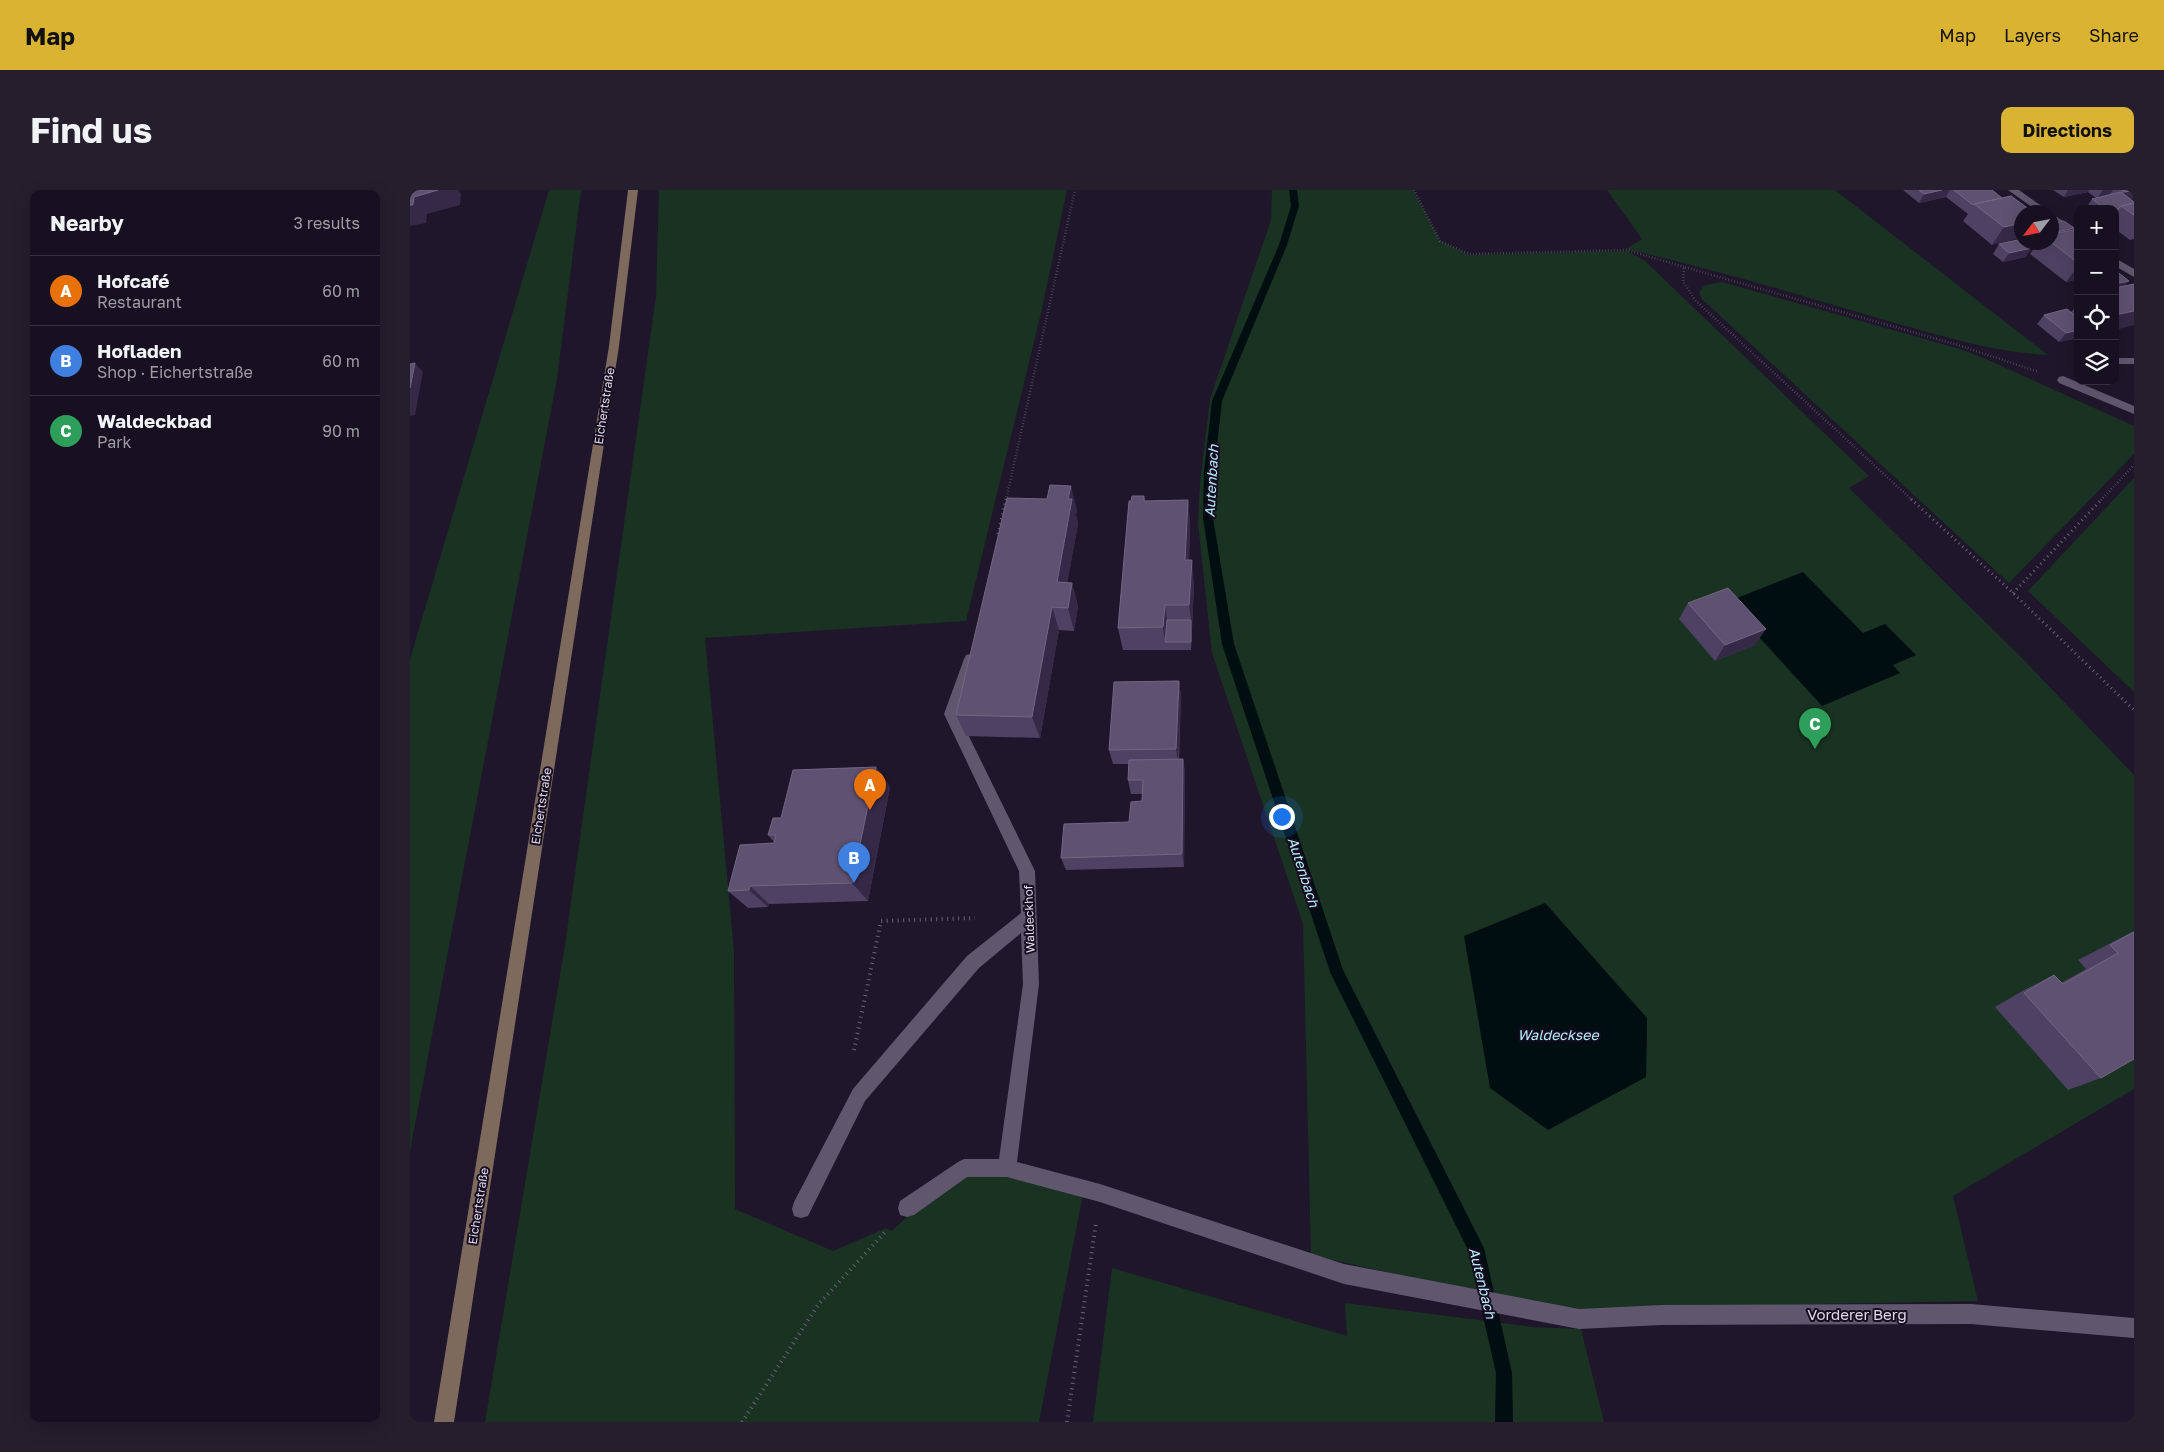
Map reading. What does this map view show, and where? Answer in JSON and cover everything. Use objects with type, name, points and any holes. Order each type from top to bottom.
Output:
[{"type":"street","name":"Eichertstraße","points":[[444,1422],[614,346],[633,190]]},
{"type":"street","points":[[2013,190],[2036,205]]},
{"type":"street","points":[[2059,222],[2074,232]]},
{"type":"street","points":[[2119,264],[2134,274]]},
{"type":"street","points":[[2119,361],[2134,361]]},
{"type":"street","points":[[2063,380],[2074,376]]},
{"type":"street","points":[[2063,380],[2134,410]]},
{"type":"street","name":"Waldeckhof","points":[[971,659],[951,714],[1027,871],[1030,984],[1007,1168]]},
{"type":"street","points":[[801,1209],[859,1095],[973,962],[1028,917]]},
{"type":"street","name":"Vorderer Berg","points":[[907,1208],[964,1168],[1007,1168],[1100,1193],[1312,1265],[1344,1274],[1579,1319],[1662,1315],[1972,1314],[2134,1328]]},
{"type":"path","points":[[996,542],[1075,190]]},
{"type":"path","points":[[1414,190],[1440,241],[1468,254],[1626,250],[1958,345],[2063,380]]},
{"type":"path","points":[[1684,267],[1683,282],[1696,301],[2013,593],[2134,710]]},
{"type":"path","points":[[2013,593],[2134,464]]},
{"type":"path","points":[[859,1095],[852,1060],[881,922],[981,918]]},
{"type":"path","points":[[1066,1422],[1100,1193]]},
{"type":"path","points":[[742,1422],[818,1305],[907,1208]]},
{"type":"green space","points":[[549,190],[581,190],[557,379],[410,1151],[410,659]]},
{"type":"green space","points":[[659,190],[1067,190],[1041,313],[966,621],[705,638],[734,951],[735,1209],[833,1251],[886,1228],[892,1231],[939,1190],[965,1174],[980,1172],[1010,1174],[1083,1194],[1039,1422],[485,1422],[565,945],[656,296]]},
{"type":"green space","points":[[1272,190],[1413,190],[1440,241],[1469,255],[1627,251],[1644,260],[1869,476],[1849,488],[2021,657],[2134,775],[2134,1089],[1953,1196],[1978,1301],[1659,1307],[1591,1314],[1519,1302],[1311,1255],[1303,924],[1212,653],[1198,523],[1200,483],[1210,399],[1271,220]],"holes":[[[1545,903],[1647,1019],[1646,1077]]]},
{"type":"green space","points":[[1607,190],[1835,190],[2048,355],[1981,346],[1688,264],[1626,249],[1642,239]]},
{"type":"green space","points":[[1722,282],[1960,349],[1986,359],[2134,426],[2134,454],[2009,583],[1702,299],[1699,292],[1705,285]]},
{"type":"green space","points":[[2134,478],[2134,692],[2028,591]]},
{"type":"green space","points":[[1112,1268],[1347,1336],[1345,1303],[1533,1327],[1581,1329],[1604,1422],[1093,1422]]},
{"type":"water","points":[[1803,572],[1863,633],[1885,624],[1916,655],[1893,665],[1900,673],[1822,706],[1727,602]]},
{"type":"water","name":"Waldecksee","points":[[1545,903],[1647,1018],[1646,1077],[1548,1130],[1490,1088],[1464,936]]},
{"type":"building","points":[[410,190],[438,190],[414,197],[413,205],[410,205]]},
{"type":"building","points":[[1919,190],[1942,190],[1924,194]]},
{"type":"building","points":[[1954,190],[1992,190],[2002,198],[1973,205]]},
{"type":"building","points":[[2121,192],[2134,203],[2121,206],[2119,208],[2119,205],[2100,205],[2092,199]]},
{"type":"building","points":[[2011,196],[2023,205],[2014,205],[2014,225],[2004,227],[1974,204]]},
{"type":"building","points":[[2134,203],[2134,215],[2121,206]]},
{"type":"building","points":[[2064,221],[2074,228],[2059,232],[2059,222]]},
{"type":"building","points":[[2074,230],[2074,260],[2059,248],[2059,233]]},
{"type":"building","points":[[2014,241],[2014,250],[2023,250],[2009,253],[1999,244]]},
{"type":"building","points":[[2119,273],[2129,281],[2119,283]]},
{"type":"building","points":[[2134,284],[2134,311],[2119,314],[2119,287]]},
{"type":"building","points":[[2067,309],[2074,315],[2074,331],[2066,333],[2044,315]]},
{"type":"building","points":[[415,363],[410,388],[410,364]]},
{"type":"building","points":[[1050,485],[1071,486],[1068,499],[1072,499],[1057,582],[1072,583],[1068,608],[1052,607],[1032,717],[956,715],[1007,498],[1047,499]]},
{"type":"building","points":[[1132,496],[1144,496],[1144,501],[1188,500],[1185,560],[1192,560],[1189,605],[1165,605],[1163,627],[1118,628],[1129,501],[1131,501]]},
{"type":"building","points":[[1728,588],[1766,629],[1725,645],[1688,603]]},
{"type":"building","points":[[1167,620],[1191,620],[1191,642],[1165,642]]},
{"type":"building","points":[[1179,681],[1176,749],[1109,750],[1114,682]]},
{"type":"building","points":[[1183,759],[1182,854],[1061,858],[1064,824],[1129,822],[1131,802],[1142,801],[1143,780],[1128,780],[1129,760]]},
{"type":"building","points":[[876,767],[852,883],[750,886],[749,890],[728,891],[740,845],[774,843],[776,835],[768,835],[773,818],[781,818],[793,770]]},
{"type":"building","points":[[2134,932],[2134,1059],[2101,1078],[2024,993],[2054,975],[2063,984],[2118,953],[2110,945]]},
{"type":"waterway","name":"Autenbach","points":[[1293,190],[1295,206],[1283,245],[1217,401],[1209,471],[1208,518],[1228,644],[1337,972],[1476,1248],[1504,1373],[1504,1422]]},
{"type":"place","name":"Waldeckbad","points":[[1815,749]]},
{"type":"place","name":"Hofcafé","points":[[870,810]]},
{"type":"place","name":"Hofladen","points":[[854,883]]}]
